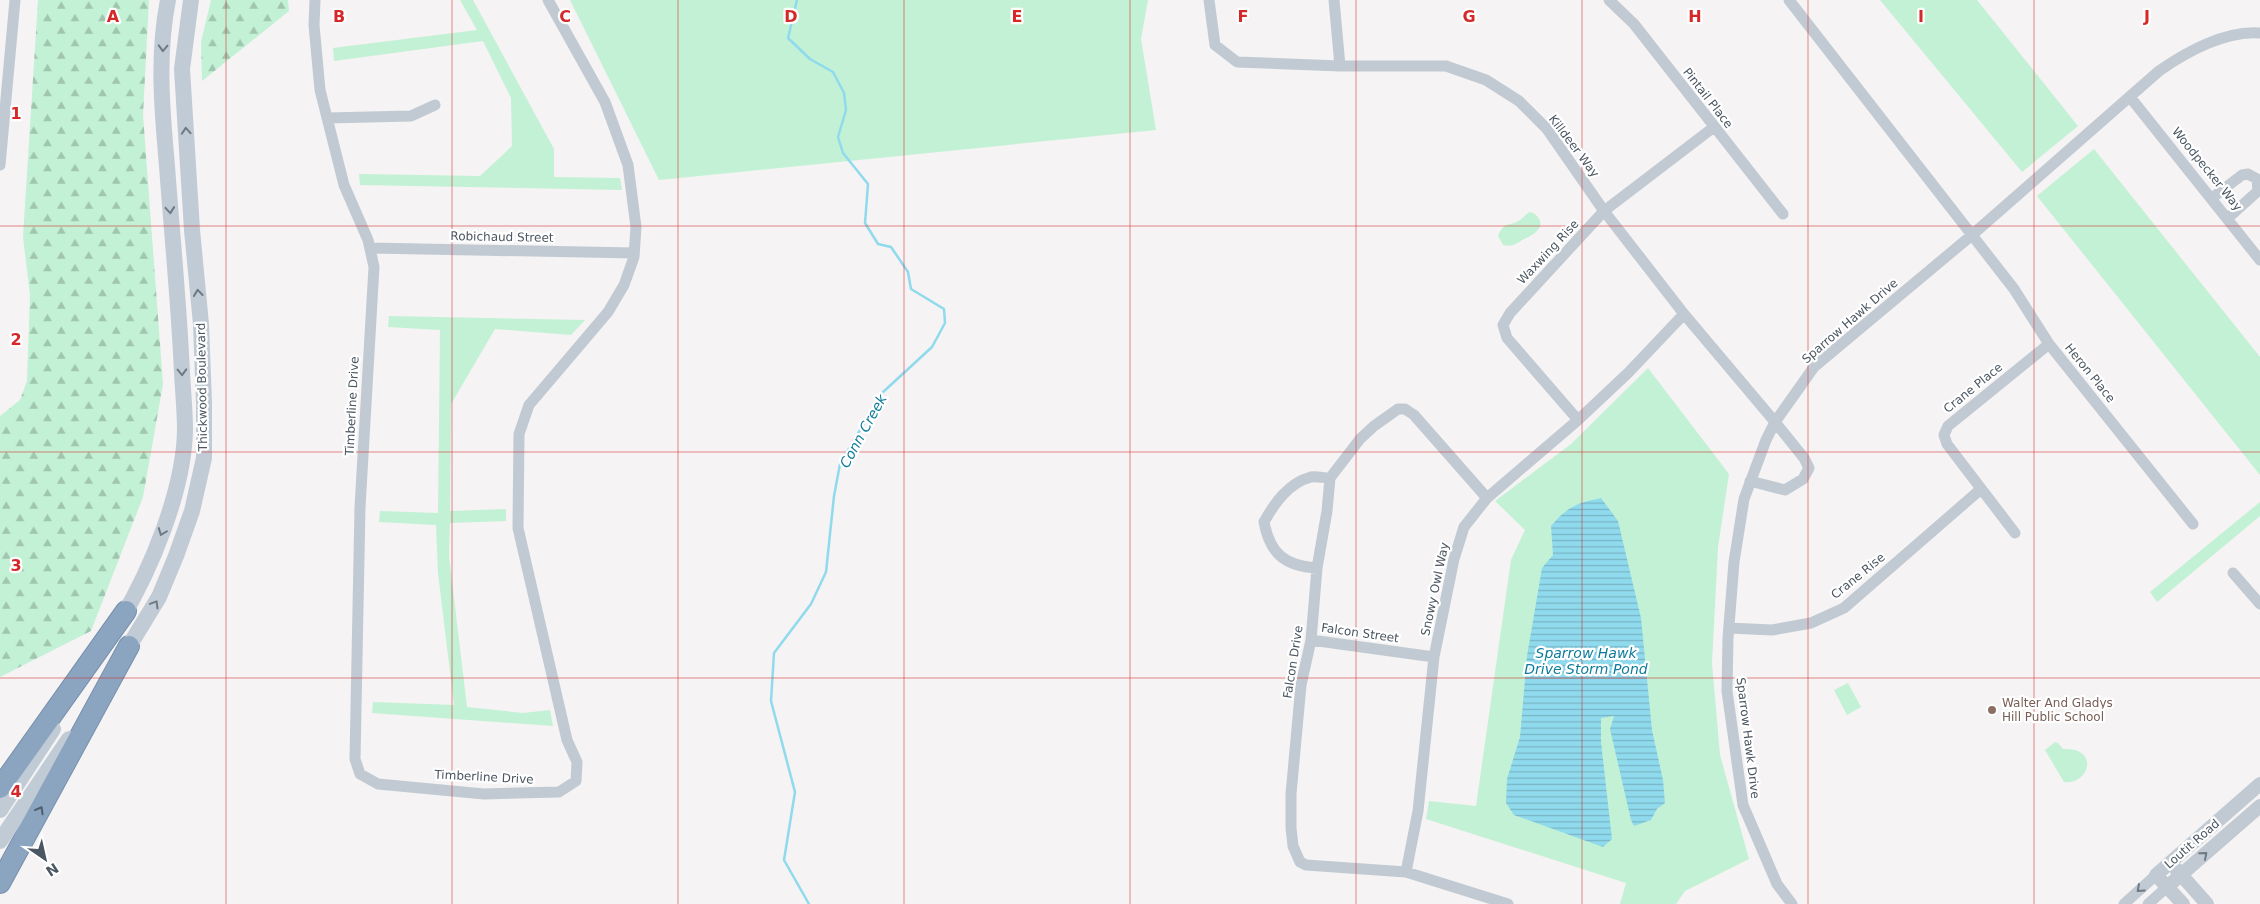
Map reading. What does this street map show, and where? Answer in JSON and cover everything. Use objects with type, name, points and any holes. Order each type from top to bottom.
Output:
[{"type":"highway","points":[[0,788],[126,611]]},
{"type":"highway","points":[[0,884],[129,646]]},
{"type":"main road","name":"Thickwood Boulevard","points":[[0,810],[84,682],[126,611],[149,564],[164,527],[180,466],[185,430],[180,332],[161,96],[164,24],[168,0]]},
{"type":"main road","name":"Thickwood Boulevard","points":[[0,841],[129,646],[158,598],[176,556],[192,510],[204,458],[201,324],[192,230],[182,69],[191,0]]},
{"type":"street","points":[[0,165],[15,0]]},
{"type":"street","name":"Timberline Drive","points":[[315,0],[314,25],[320,90],[344,185],[370,248],[374,267],[360,507],[355,759],[360,774],[378,784],[484,794],[559,792],[576,781],[577,762],[567,740],[518,528],[519,434],[529,405],[608,312],[624,285],[634,253],[636,228],[628,165],[605,102],[548,0]]},
{"type":"street","name":"Killdeer Way","points":[[1209,0],[1215,45],[1237,62],[1340,66],[1446,66],[1486,80],[1519,101],[1547,129],[1604,211],[1684,314],[1808,464],[1807,474],[1797,484],[1785,490],[1750,481]]},
{"type":"street","points":[[1334,0],[1340,66]]},
{"type":"street","name":"Pintail Place","points":[[1609,0],[1634,24],[1783,214]]},
{"type":"street","points":[[1789,0],[1972,235]]},
{"type":"street","name":"Sparrow Hawk Drive","points":[[1792,904],[1777,884],[1743,806],[1727,691],[1726,666],[1734,562],[1744,498],[1758,458],[1775,422],[1814,367],[1972,235],[2159,71],[2192,50],[2223,39],[2260,33]]},
{"type":"street","name":"Woodpecker Way","points":[[2130,97],[2260,260]]},
{"type":"street","points":[[327,118],[411,116],[435,106]]},
{"type":"street","name":"Waxwing Rise","points":[[1578,420],[1507,338],[1503,325],[1510,313],[1604,211],[1714,128]]},
{"type":"street","points":[[2212,198],[2242,175],[2248,174],[2257,179],[2258,191],[2228,218]]},
{"type":"street","name":"Heron Place","points":[[1972,235],[2014,289],[2049,344],[2193,524]]},
{"type":"street","name":"Robichaud Street","points":[[370,248],[634,253]]},
{"type":"street","name":"Snowy Owl Way","points":[[1406,872],[1418,811],[1434,658],[1454,559],[1464,527],[1487,498],[1578,420],[1628,373],[1684,314]]},
{"type":"street","name":"Crane Place","points":[[2015,533],[1947,444],[1944,436],[1948,426],[2049,344]]},
{"type":"street","points":[[1317,568],[1295,565],[1276,553],[1267,540],[1264,522],[1275,503],[1291,487],[1312,477],[1330,478],[1360,439],[1374,426],[1398,409],[1405,410],[1414,415],[1487,498]]},
{"type":"street","name":"Falcon Drive","points":[[1330,478],[1327,511],[1317,568],[1311,640],[1301,685],[1291,794],[1291,828],[1296,856],[1300,862],[1306,865],[1406,872],[1508,904]]},
{"type":"street","name":"Crane Rise","points":[[1729,628],[1772,630],[1812,623],[1844,608],[1981,489]]},
{"type":"street","points":[[2234,573],[2260,604]]},
{"type":"street","name":"Falcon Street","points":[[1311,640],[1434,658]]},
{"type":"street","name":"Loutit Road","points":[[2124,904],[2260,784]]},
{"type":"street","name":"Loutit Road","points":[[2148,904],[2260,806]]},
{"type":"street","points":[[2170,862],[2207,904]]},
{"type":"street","points":[[2156,875],[2183,904]]},
{"type":"green space","points":[[38,0],[149,0],[143,115],[163,384],[143,497],[91,631],[0,677],[0,416],[20,400],[27,381],[30,295],[23,237]]},
{"type":"green space","points":[[211,0],[288,0],[289,11],[202,81],[201,42]]},
{"type":"green space","points":[[460,0],[473,0],[554,149],[554,177],[620,178],[622,190],[360,185],[359,174],[480,176],[512,146],[511,98],[483,41],[334,61],[333,48],[477,30]]},
{"type":"green space","points":[[570,0],[1148,0],[1141,39],[1156,130],[659,180]]},
{"type":"green space","points":[[1880,0],[1977,0],[2078,126],[2022,172]]},
{"type":"green space","points":[[2094,149],[2260,357],[2260,475],[2037,196]]},
{"type":"green space","points":[[1530,212],[1539,218],[1540,225],[1537,231],[1515,244],[1510,246],[1503,245],[1498,236],[1503,228],[1520,220]]},
{"type":"green space","points":[[389,316],[585,320],[571,335],[495,329],[451,404],[450,511],[506,509],[506,521],[450,523],[449,556],[467,707],[523,713],[550,710],[553,726],[372,713],[373,702],[454,705],[438,573],[436,525],[379,522],[380,511],[438,513],[440,330],[388,327]]},
{"type":"green space","points":[[1648,368],[1729,474],[1718,547],[1712,663],[1720,755],[1749,859],[1685,891],[1676,904],[1620,904],[1626,883],[1426,819],[1429,801],[1476,806],[1511,560],[1525,530],[1495,501],[1571,444]]},
{"type":"green space","points":[[2260,502],[2260,516],[2157,602],[2150,592]]},
{"type":"green space","points":[[1848,683],[1861,707],[1847,715],[1834,690]]},
{"type":"green space","points":[[2055,742],[2063,749],[2075,750],[2086,758],[2086,770],[2078,779],[2064,782],[2045,750]]},
{"type":"water","name":"Sparrow Hawk Drive Storm Pond","points":[[1601,498],[1618,521],[1641,618],[1652,730],[1663,780],[1665,803],[1657,809],[1651,820],[1634,826],[1610,729],[1614,716],[1601,718],[1601,742],[1612,839],[1603,847],[1514,815],[1506,803],[1507,779],[1520,737],[1527,656],[1542,568],[1553,555],[1551,526],[1562,514],[1573,507]]},
{"type":"waterway","name":"Conn Creek","points":[[797,0],[788,38],[810,59],[833,72],[844,93],[846,110],[838,137],[843,153],[868,184],[865,223],[878,244],[891,247],[908,272],[911,289],[944,309],[945,323],[932,347],[882,393],[840,464],[834,496],[826,572],[811,604],[774,653],[771,701],[795,792],[784,860],[809,904]]},
{"type":"place","name":"Walter And Gladys Hill Public School","points":[[1992,710]]}]
